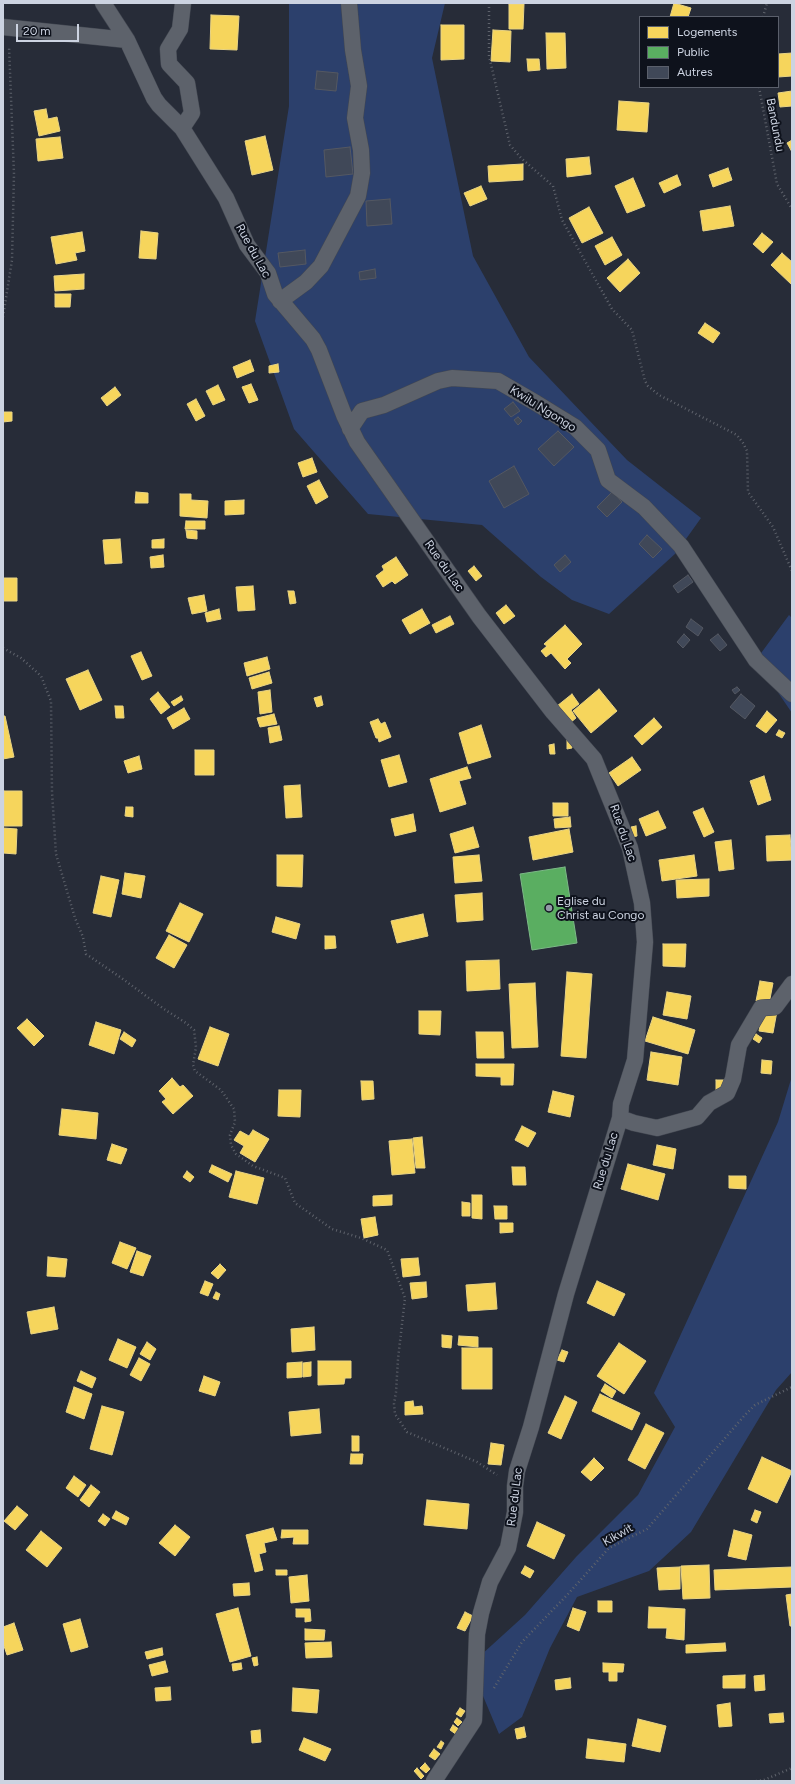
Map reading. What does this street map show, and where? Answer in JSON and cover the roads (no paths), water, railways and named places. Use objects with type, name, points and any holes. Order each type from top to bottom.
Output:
[{"type":"street","name":"Rue du Lac","points":[[103,3],[127,40],[158,105],[182,128],[226,198],[247,245],[265,268],[275,294],[303,326],[319,350],[350,429],[479,616],[553,712],[594,759],[630,848],[642,903],[645,942],[635,1060],[621,1104],[620,1118],[566,1294],[517,1471],[515,1486],[515,1512],[508,1548],[490,1582],[480,1613],[477,1634],[474,1720],[434,1781]]},
{"type":"street","points":[[182,128],[192,113],[187,83],[169,64],[168,49],[180,29],[183,3]]},
{"type":"street","points":[[280,301],[306,282],[321,266],[358,196],[362,173],[361,150],[355,118],[359,86],[353,50],[348,3]]},
{"type":"street","points":[[6,27],[127,40]]},
{"type":"street","name":"Kwilu Ngongo","points":[[350,429],[362,411],[384,405],[438,381],[452,378],[498,381],[524,396],[575,427],[598,450],[608,480],[644,508],[681,546],[756,660],[792,694]]},
{"type":"street","points":[[620,1118],[657,1128],[697,1117],[710,1103],[727,1093],[733,1079],[739,1046],[761,1008],[775,1007],[792,984]]},
{"type":"place","name":"Eglise du Christ au Congo","points":[[549,908]]}]
